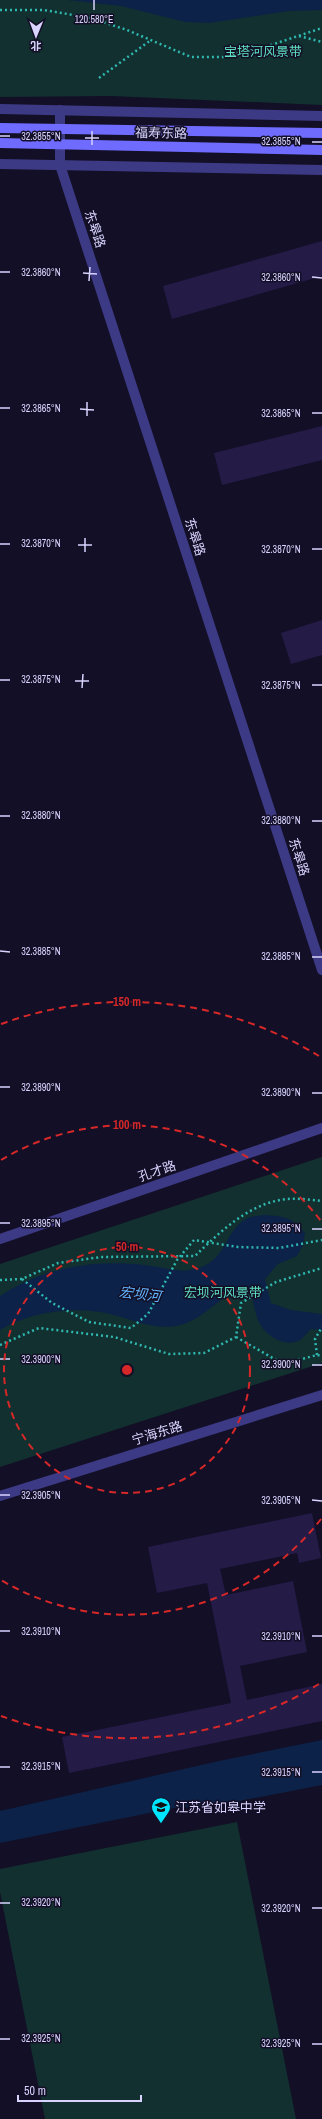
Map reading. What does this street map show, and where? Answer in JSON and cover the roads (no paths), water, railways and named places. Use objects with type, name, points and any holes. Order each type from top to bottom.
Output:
[{"type":"main road","name":"福寿东路","points":[[0,128],[322,133]]},
{"type":"main road","name":"福寿东路","points":[[0,143],[60,143],[322,150]]},
{"type":"street","points":[[0,109],[322,116]]},
{"type":"street","name":"东皋路","points":[[60,110],[60,165],[322,970]]},
{"type":"street","points":[[0,164],[322,170]]},
{"type":"street","name":"孔才路","points":[[0,1239],[322,1128]]},
{"type":"street","name":"宁海东路","points":[[0,1496],[322,1395]]},
{"type":"water","points":[[68,0],[322,0],[322,10],[289,11],[209,23],[185,22],[121,6]]},
{"type":"water","name":"宏坝河","points":[[264,1215],[287,1218],[305,1233],[303,1245],[297,1256],[278,1264],[265,1279],[271,1303],[291,1310],[322,1314],[322,1330],[311,1329],[300,1340],[289,1343],[272,1337],[263,1329],[258,1321],[251,1294],[233,1292],[192,1321],[176,1326],[159,1327],[110,1314],[83,1310],[40,1314],[26,1318],[0,1330],[0,1296],[34,1278],[70,1267],[107,1263],[145,1265],[172,1270],[193,1270],[208,1264],[215,1258],[239,1224],[248,1218]]},
{"type":"water","points":[[322,1740],[322,1785],[219,1805],[174,1808],[0,1843],[0,1811],[219,1761]]},
{"type":"place","name":"江苏省如皋中学","points":[[161,1824]]},
{"type":"park label","name":"宝塔河风景带","points":[[263,51]]},
{"type":"park label","name":"宏坝河风景带","points":[[223,1292]]}]
